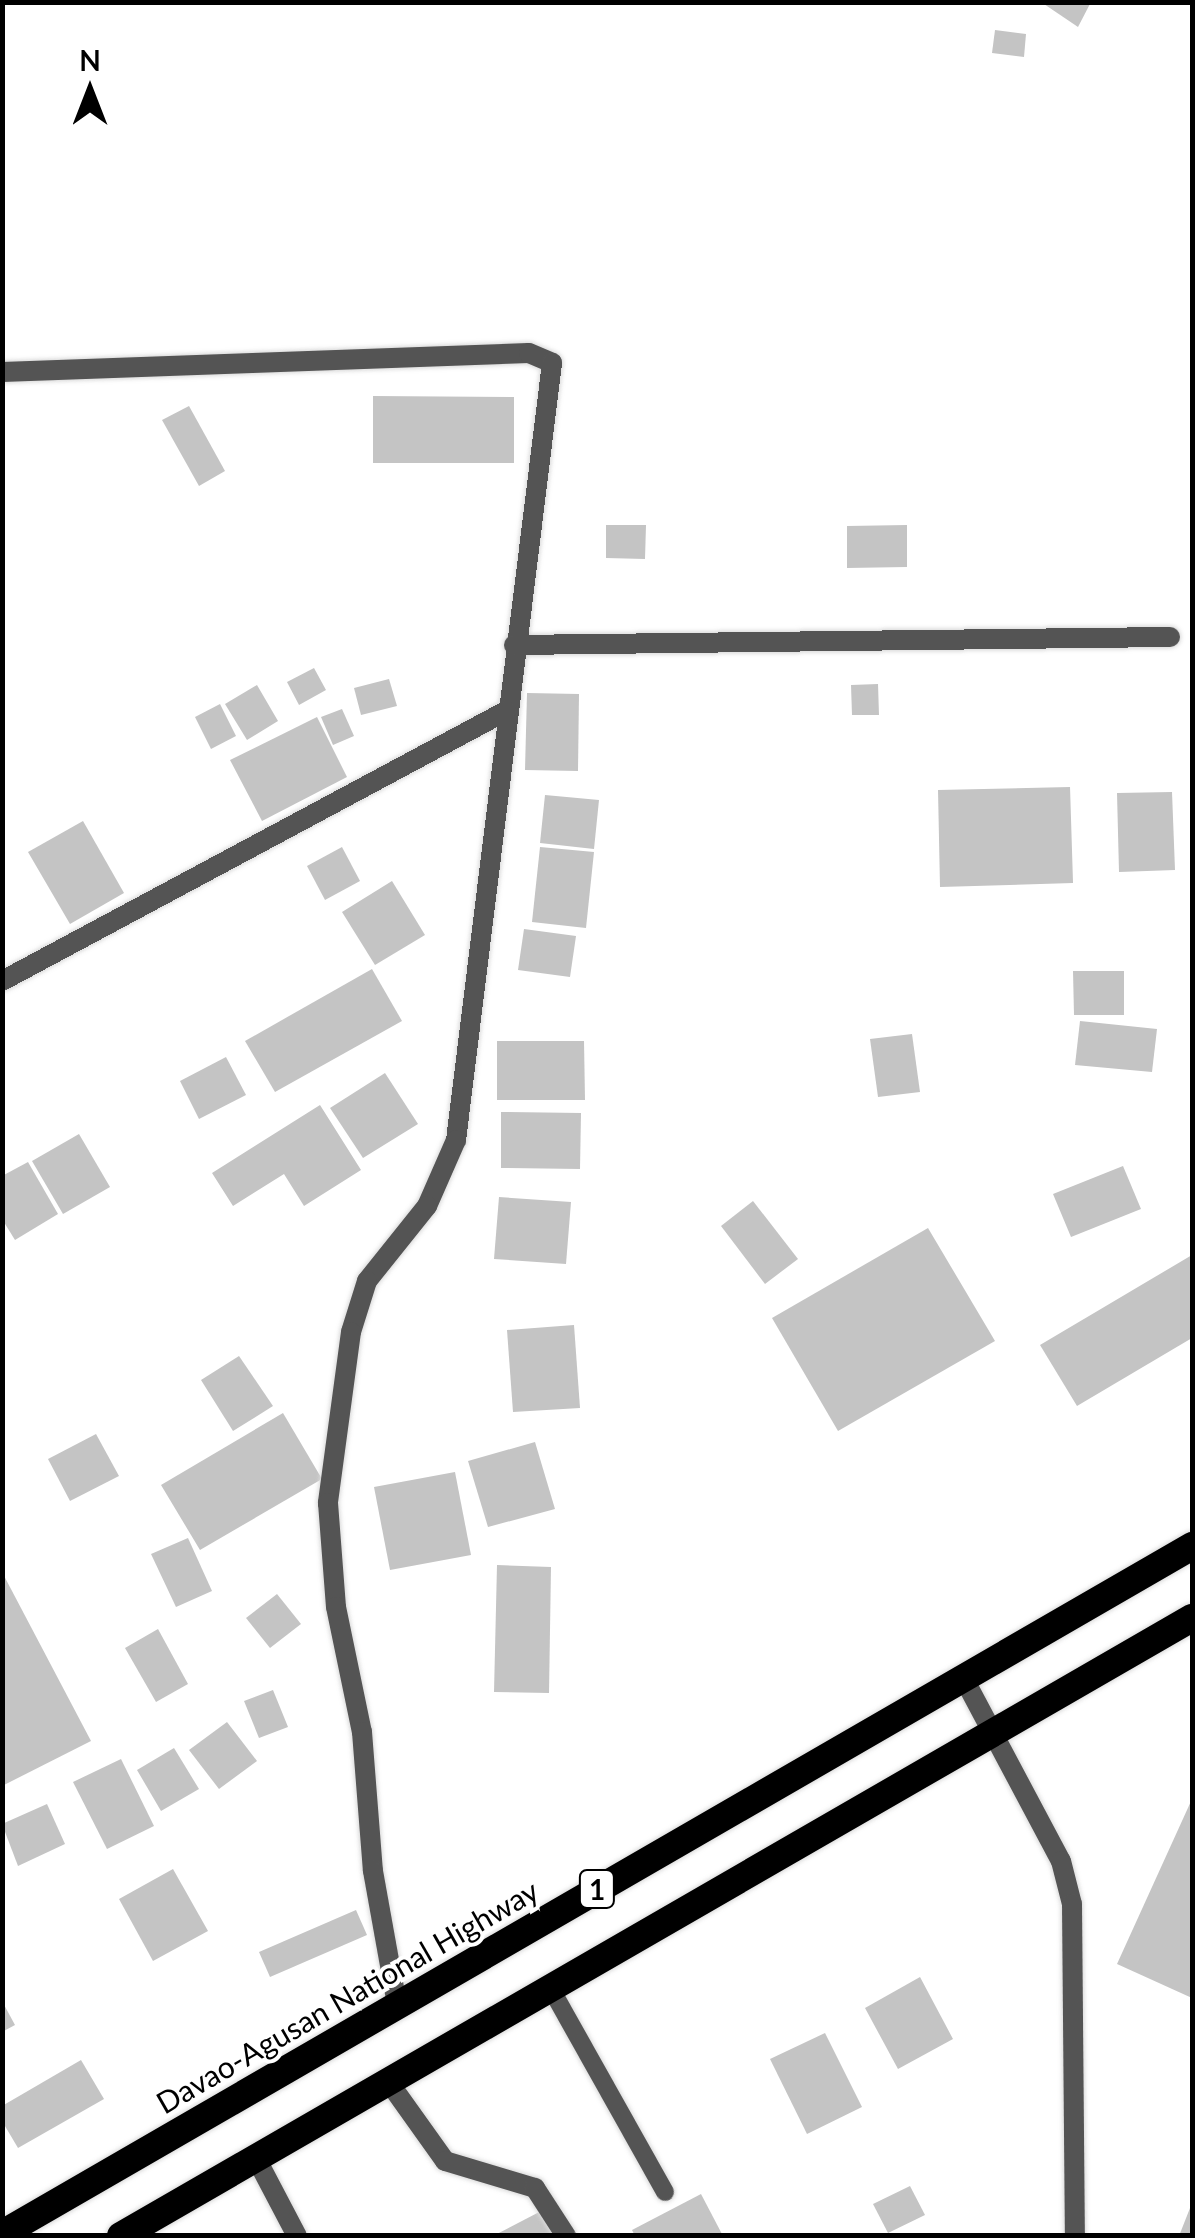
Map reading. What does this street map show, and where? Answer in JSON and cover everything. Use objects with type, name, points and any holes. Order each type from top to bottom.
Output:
[{"type":"highway","name":"Davao-Agusan National Highway","points":[[2,2234],[1192,1546]]},
{"type":"highway","name":"1","points":[[121,2236],[1192,1618]]},
{"type":"street","points":[[2,372],[544,356],[552,363],[554,388],[514,645],[456,1140],[427,1206],[367,1281],[351,1332],[328,1504],[336,1608],[362,1732],[374,1871],[398,2004]]},
{"type":"street","points":[[514,645],[1170,637]]},
{"type":"street","points":[[2,982],[506,711]]},
{"type":"street","points":[[963,1677],[1061,1862],[1072,1904],[1075,2236]]},
{"type":"street","points":[[388,2081],[445,2161],[536,2188],[566,2236]]},
{"type":"street","points":[[256,2158],[297,2236]]},
{"type":"lane","points":[[550,1988],[666,2192]]},
{"type":"building","points":[[1041,2],[1091,2],[1078,27]]},
{"type":"building","points":[[995,30],[1026,34],[1024,57],[992,53]]},
{"type":"building","points":[[373,396],[514,397],[514,463],[373,463]]},
{"type":"building","points":[[189,406],[225,471],[199,486],[162,420]]},
{"type":"building","points":[[606,525],[646,525],[645,559],[606,558]]},
{"type":"building","points":[[907,525],[907,567],[847,568],[847,526]]},
{"type":"building","points":[[314,668],[326,690],[299,705],[287,682]]},
{"type":"building","points":[[389,679],[397,706],[361,715],[354,688]]},
{"type":"building","points":[[878,684],[879,715],[852,715],[851,685]]},
{"type":"building","points":[[257,685],[278,721],[247,740],[225,704]]},
{"type":"building","points":[[527,693],[579,694],[578,771],[525,770]]},
{"type":"building","points":[[220,704],[236,736],[211,749],[195,717]]},
{"type":"building","points":[[342,709],[354,736],[333,745],[321,717]]},
{"type":"building","points":[[317,717],[347,777],[262,821],[230,760]]},
{"type":"building","points":[[1070,787],[1073,883],[940,887],[938,790]]},
{"type":"building","points":[[1172,792],[1175,870],[1119,872],[1117,793]]},
{"type":"building","points":[[545,795],[599,800],[594,849],[540,843]]},
{"type":"building","points":[[83,821],[124,893],[70,924],[28,852]]},
{"type":"building","points":[[342,847],[360,881],[325,900],[307,866]]},
{"type":"building","points":[[540,847],[594,852],[586,928],[532,922]]},
{"type":"building","points":[[392,881],[425,935],[375,965],[342,912]]},
{"type":"building","points":[[524,929],[576,936],[570,977],[518,970]]},
{"type":"building","points":[[372,969],[402,1021],[275,1092],[245,1041]]},
{"type":"building","points":[[1073,971],[1124,971],[1124,1015],[1074,1015]]},
{"type":"building","points":[[1080,1021],[1157,1029],[1152,1072],[1075,1065]]},
{"type":"building","points":[[912,1034],[920,1092],[878,1097],[870,1039]]},
{"type":"building","points":[[497,1041],[584,1041],[585,1100],[497,1100]]},
{"type":"building","points":[[226,1057],[246,1095],[199,1119],[180,1081]]},
{"type":"building","points":[[385,1073],[418,1124],[363,1158],[330,1108]]},
{"type":"building","points":[[320,1105],[361,1170],[304,1206],[284,1174],[233,1206],[212,1173]]},
{"type":"building","points":[[501,1112],[581,1113],[580,1169],[501,1168]]},
{"type":"building","points":[[79,1134],[110,1187],[63,1214],[32,1161]]},
{"type":"building","points":[[28,1162],[58,1214],[15,1240],[2,1219],[2,1176]]},
{"type":"building","points":[[1123,1166],[1141,1209],[1071,1237],[1053,1194]]},
{"type":"building","points":[[499,1197],[571,1202],[566,1264],[494,1259]]},
{"type":"building","points":[[753,1201],[798,1259],[765,1284],[721,1226]]},
{"type":"building","points":[[928,1228],[995,1341],[838,1431],[772,1318]]},
{"type":"building","points":[[1192,1255],[1192,1338],[1077,1406],[1040,1345]]},
{"type":"building","points":[[574,1325],[580,1408],[513,1412],[507,1330]]},
{"type":"building","points":[[239,1356],[273,1406],[233,1431],[201,1380]]},
{"type":"building","points":[[283,1413],[322,1479],[200,1550],[161,1485]]},
{"type":"building","points":[[96,1434],[119,1476],[70,1501],[48,1459]]},
{"type":"building","points":[[535,1442],[555,1509],[488,1527],[468,1461]]},
{"type":"building","points":[[455,1472],[471,1555],[390,1570],[374,1487]]},
{"type":"building","points":[[188,1538],[212,1591],[176,1607],[151,1554]]},
{"type":"building","points":[[497,1565],[551,1567],[549,1693],[494,1692]]},
{"type":"building","points":[[2,1572],[91,1741],[2,1786]]},
{"type":"building","points":[[277,1594],[301,1624],[270,1648],[246,1618]]},
{"type":"building","points":[[158,1629],[188,1684],[156,1702],[125,1648]]},
{"type":"building","points":[[273,1690],[288,1727],[259,1738],[244,1701]]},
{"type":"building","points":[[227,1722],[257,1761],[219,1789],[189,1750]]},
{"type":"building","points":[[174,1748],[199,1789],[161,1811],[137,1770]]},
{"type":"building","points":[[121,1759],[154,1826],[107,1849],[73,1782]]},
{"type":"building","points":[[1192,1799],[1192,1998],[1117,1964]]},
{"type":"building","points":[[47,1804],[65,1844],[18,1866],[2,1824]]},
{"type":"building","points":[[173,1869],[208,1931],[153,1961],[119,1899]]},
{"type":"building","points":[[356,1910],[367,1935],[270,1977],[259,1952]]},
{"type":"building","points":[[920,1977],[953,2039],[898,2069],[865,2008]]},
{"type":"building","points":[[2,2001],[15,2025],[2,2032]]},
{"type":"building","points":[[825,2033],[862,2107],[807,2134],[770,2059]]},
{"type":"building","points":[[81,2060],[104,2099],[18,2148],[2,2121],[2,2106]]},
{"type":"building","points":[[910,2186],[925,2215],[888,2233],[873,2204]]},
{"type":"building","points":[[701,2194],[723,2236],[635,2236],[632,2230]]},
{"type":"building","points":[[1192,2203],[1192,2236],[1179,2236]]},
{"type":"building","points":[[545,2209],[559,2236],[493,2236]]}]
